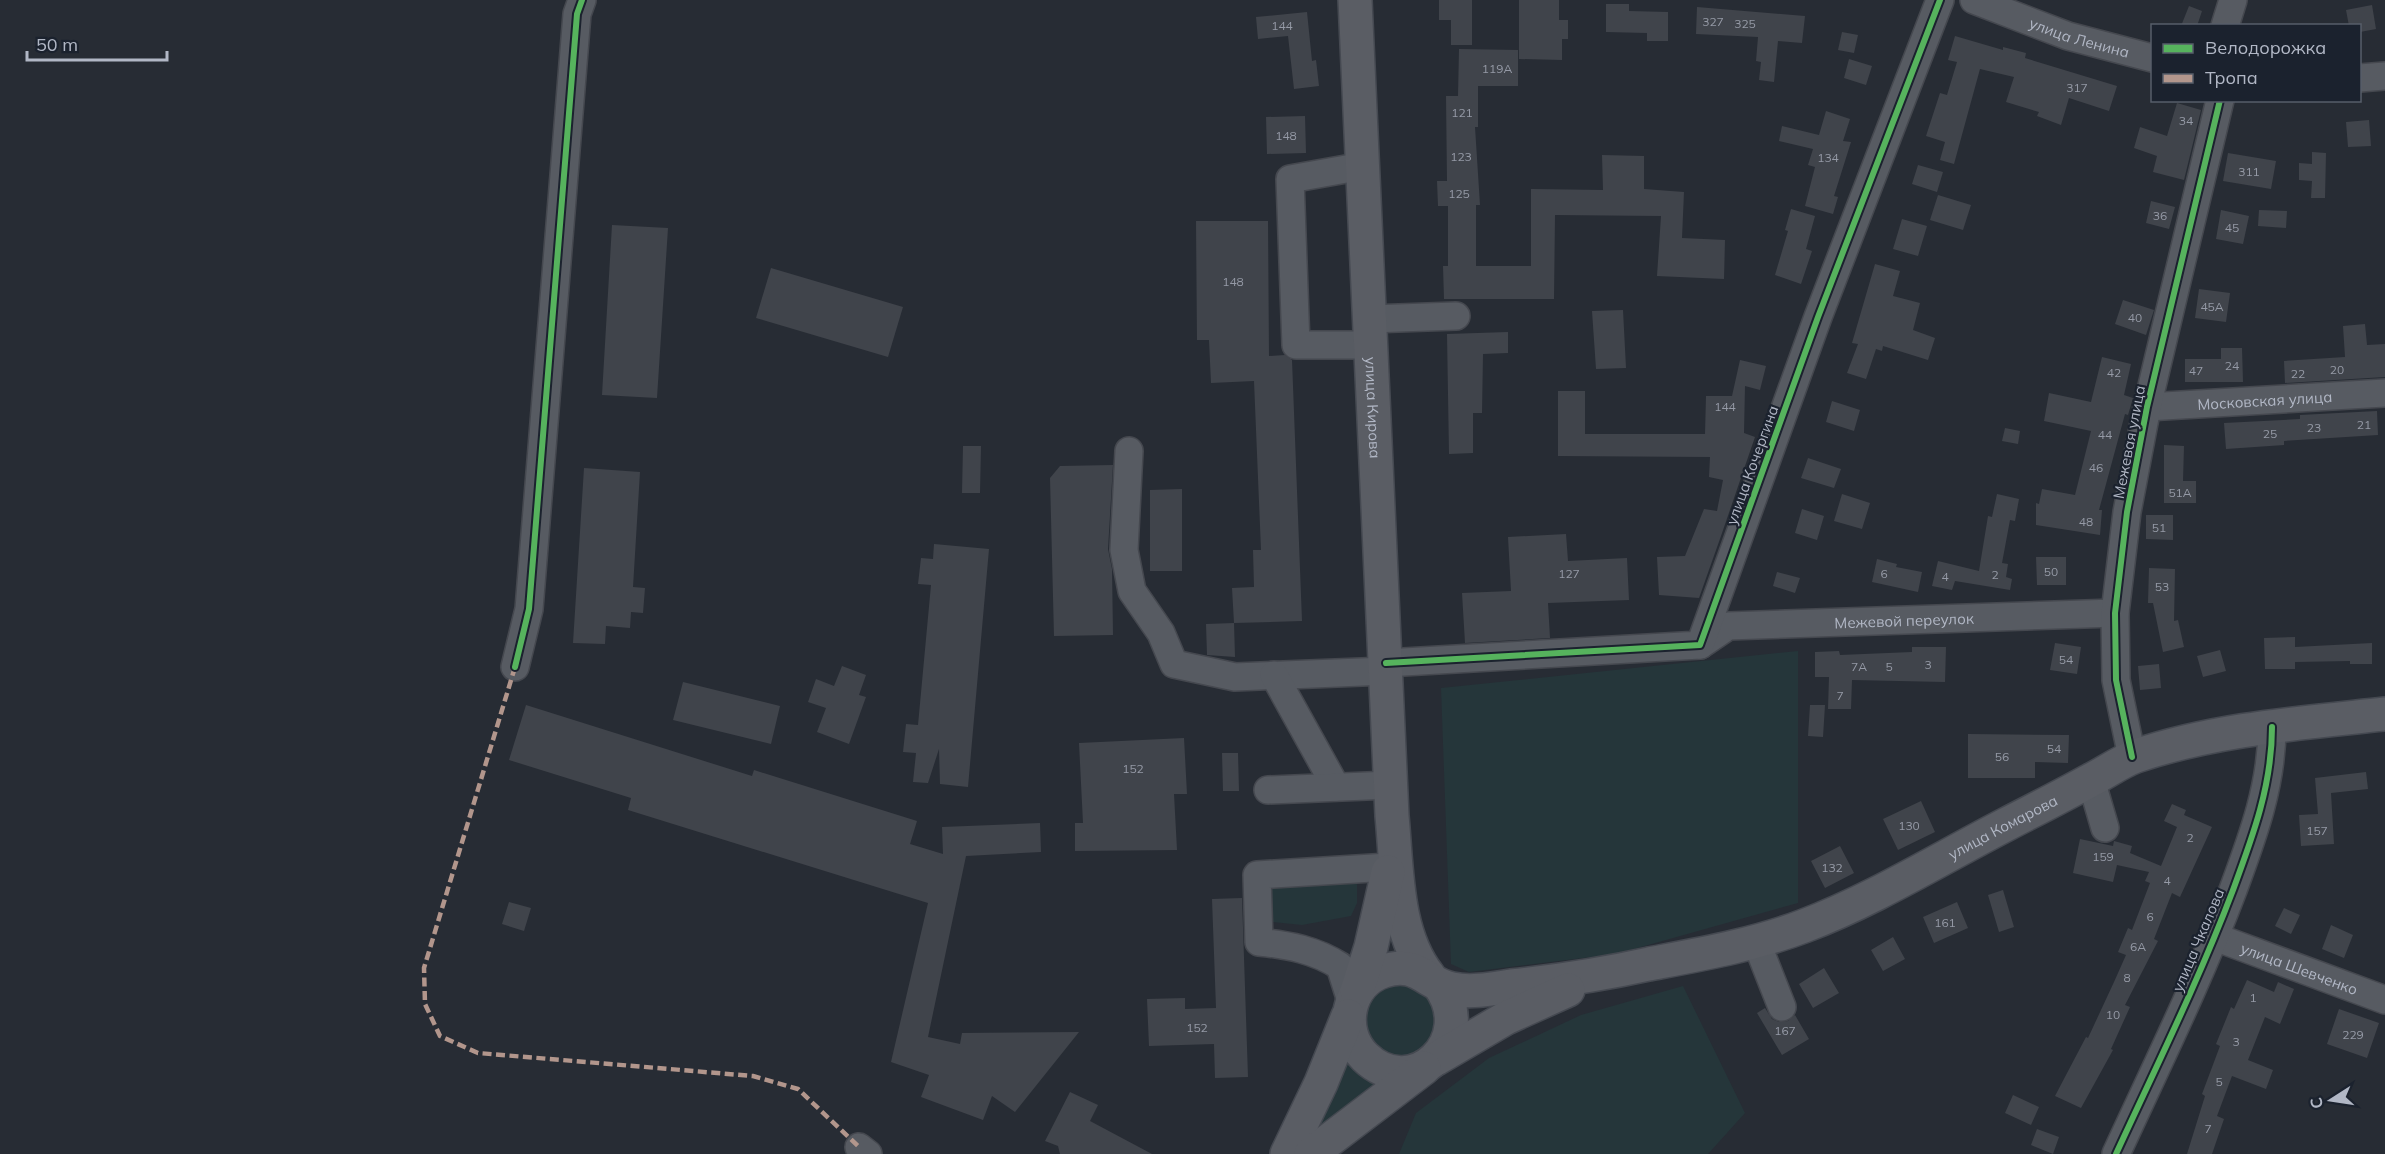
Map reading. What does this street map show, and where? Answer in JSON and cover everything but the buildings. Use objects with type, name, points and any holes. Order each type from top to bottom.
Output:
[{"type":"main road","name":"улица Кирова","points":[[1355,0],[1391,800]]},
{"type":"main road","name":"улица Комарова","points":[[1629,969],[1756,941],[1805,926],[1858,901],[2132,757],[2222,733],[2385,714]]},
{"type":"main road","points":[[1287,1154],[1321,1083],[1352,1004],[1380,914],[1389,867],[1391,800]]},
{"type":"main road","points":[[1391,800],[1400,898],[1406,925],[1413,950],[1434,980],[1452,1011],[1452,1028],[1446,1046],[1431,1062],[1409,1071],[1396,1072],[1382,1069],[1367,1059],[1354,1041],[1352,1004],[1372,977],[1384,971],[1401,968],[1434,980],[1451,989],[1479,990],[1552,982],[1629,969]]},
{"type":"main road","points":[[1311,1154],[1431,1062],[1506,1018],[1555,995],[1629,969]]},
{"type":"street","points":[[515,667],[529,609],[577,14],[582,0]]},
{"type":"street","name":"улица Кочергина","points":[[1700,645],[1818,317],[1940,0]]},
{"type":"street","name":"улица Ленина","points":[[1974,0],[2068,36],[2151,58]]},
{"type":"street","points":[[2226,24],[2233,0]]},
{"type":"street","points":[[2361,78],[2385,76]]},
{"type":"street","name":"Межевая улица","points":[[2132,757],[2116,680],[2115,612],[2127,512],[2147,407],[2220,102]]},
{"type":"street","points":[[1363,166],[1290,179],[1296,345],[1456,316]]},
{"type":"street","name":"Московская улица","points":[[2147,407],[2385,393]]},
{"type":"street","points":[[1129,451],[1124,550],[1132,591],[1161,633],[1174,664],[1235,677],[1700,645]]},
{"type":"street","name":"Межевой переулок","points":[[1700,645],[1728,626],[2115,612]]},
{"type":"street","points":[[1274,675],[1336,787]]},
{"type":"street","name":"улица Чкалова","points":[[2116,1154],[2215,937],[2258,824],[2272,761],[2272,726]]},
{"type":"street","points":[[2091,780],[2105,828]]},
{"type":"street","points":[[1268,790],[1336,787],[1391,800]]},
{"type":"street","points":[[1352,1004],[1340,966],[1322,955],[1287,945],[1259,942],[1257,875],[1389,867]]},
{"type":"street","name":"улица Шевченко","points":[[2215,937],[2385,1000]]},
{"type":"street","points":[[1756,941],[1782,1007]]},
{"type":"shaded area","points":[[1798,651],[1798,903],[1616,954],[1469,972],[1451,964],[1441,688]]},
{"type":"shaded area","points":[[1338,882],[1357,884],[1357,903],[1351,916],[1302,925],[1273,922],[1270,887]]},
{"type":"shaded area","points":[[1388,981],[1422,985],[1441,1026],[1421,1055],[1386,1058],[1361,1030],[1361,1011]]},
{"type":"shaded area","points":[[1683,986],[1745,1113],[1708,1154],[1399,1154],[1416,1113],[1489,1058],[1581,1015]]},
{"type":"shaded area","points":[[1349,1049],[1386,1079],[1321,1135],[1313,1130]]},
{"type":"marked path","points":[[515,667],[424,968],[425,1004],[440,1036],[478,1053],[753,1076],[798,1089],[859,1147]]},
{"type":"cycle path","points":[[515,667],[529,609],[577,14],[582,0]]},
{"type":"cycle path","points":[[1386,663],[1700,645],[1818,317],[1940,0]]},
{"type":"cycle path","points":[[2132,757],[2116,680],[2115,613],[2127,512],[2147,407],[2220,102]]},
{"type":"cycle path","points":[[2116,1154],[2192,990],[2240,870],[2265,790],[2272,727]]}]
